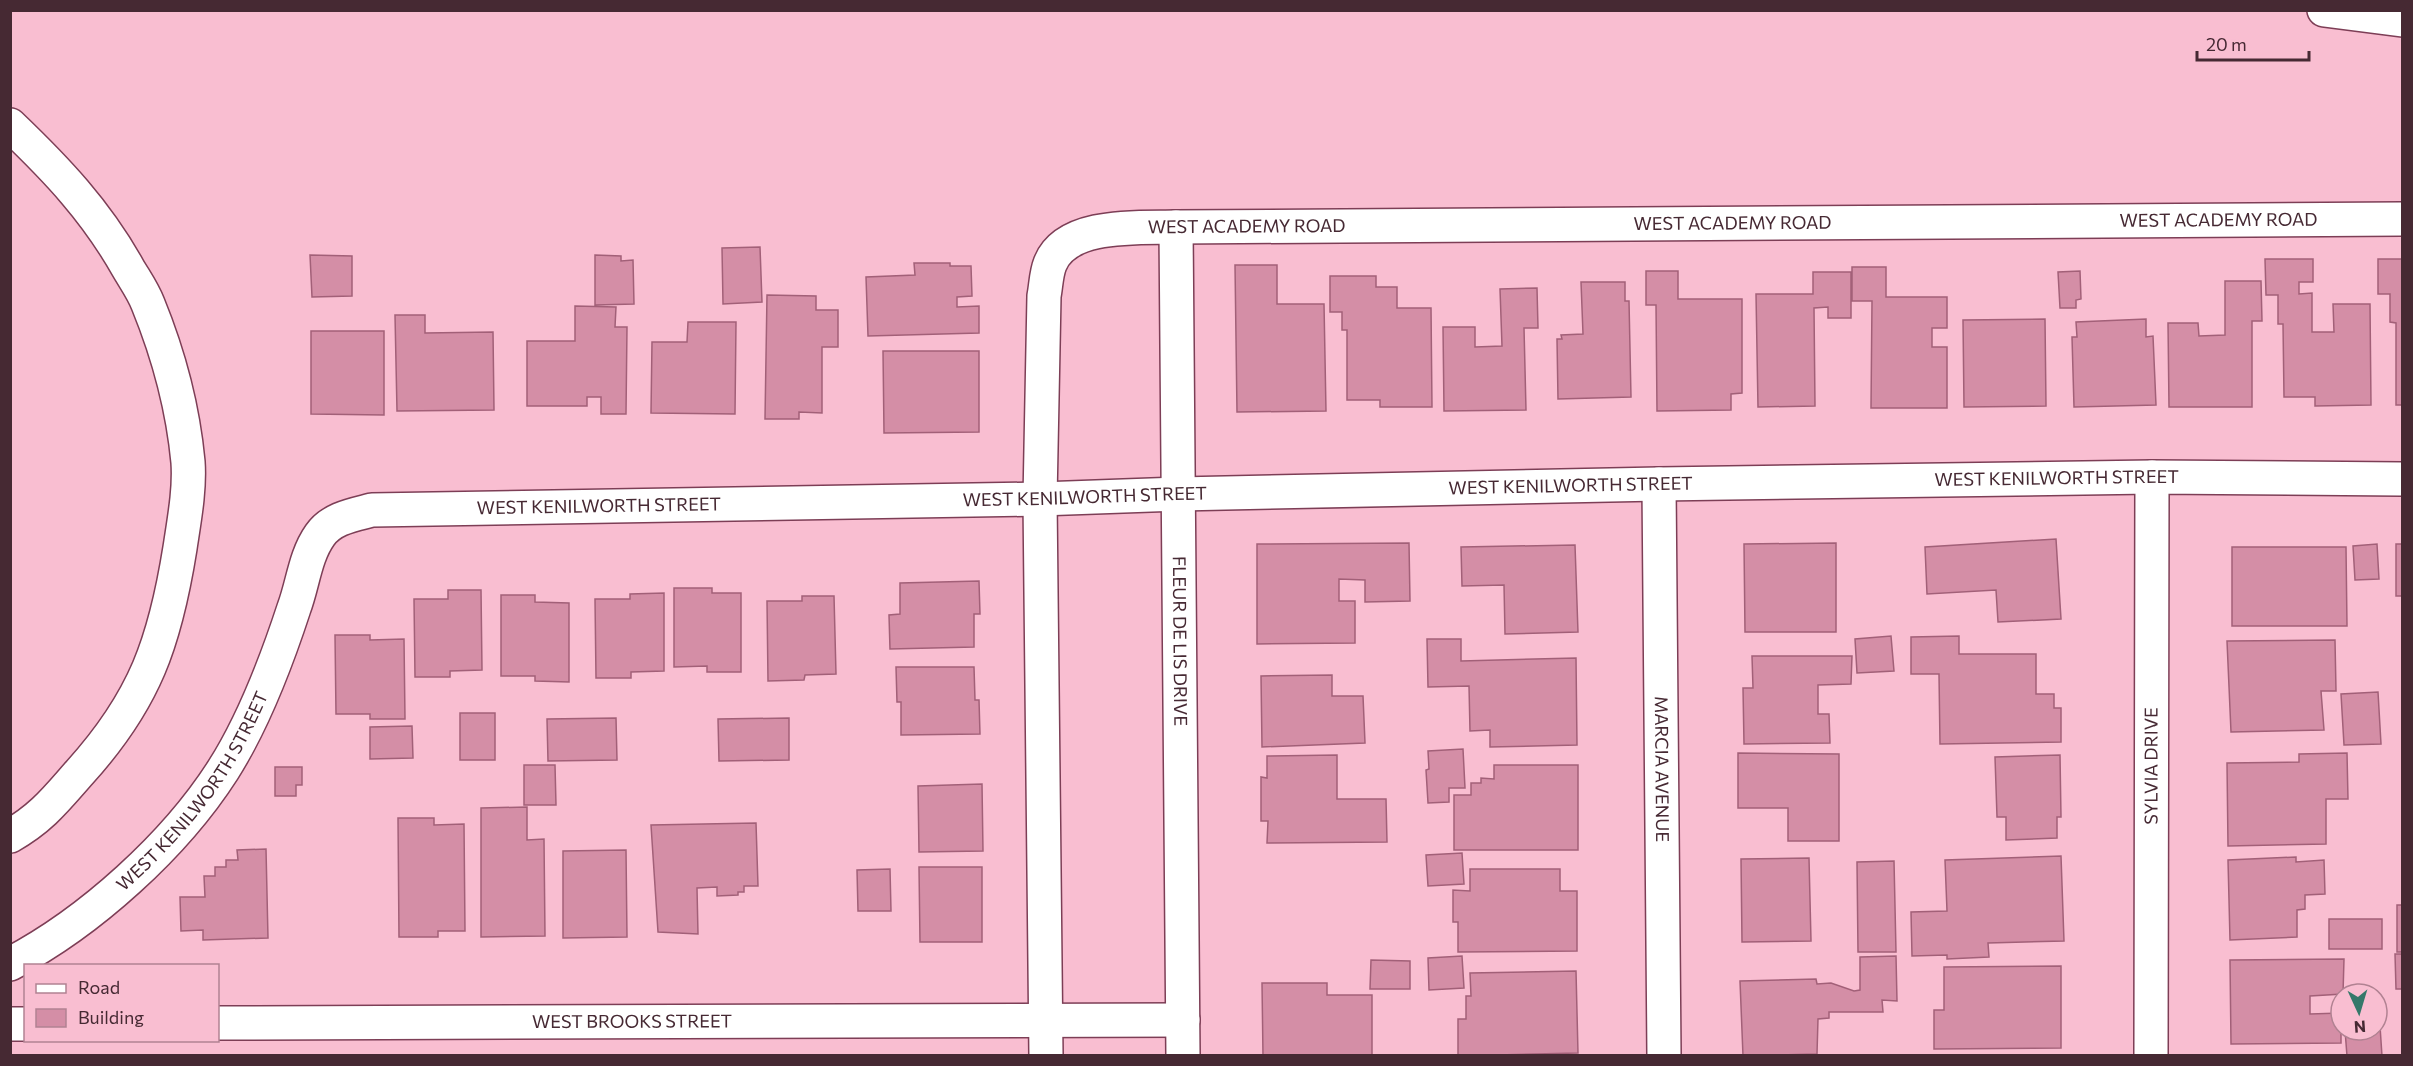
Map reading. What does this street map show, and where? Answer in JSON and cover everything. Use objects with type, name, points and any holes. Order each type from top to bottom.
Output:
[{"type":"main road","points":[[2324,10],[2403,19]]},
{"type":"main road","points":[[2374,10],[2403,19]]},
{"type":"main road","points":[[10,125],[64,177],[106,230],[147,302],[166,356],[179,407],[188,464],[185,519],[172,593],[150,670],[124,720],[97,753],[36,821],[10,836]]},
{"type":"main road","name":"WEST ACADEMY ROAD","points":[[1040,500],[1044,296],[1050,263],[1066,243],[1090,233],[1176,227],[2403,219]]},
{"type":"main road","name":"FLEUR DE LIS DRIVE","points":[[1176,227],[1183,1056]]},
{"type":"main road","name":"WEST KENILWORTH STREET","points":[[10,964],[28,955],[109,897],[176,832],[224,769],[268,681],[295,606],[306,565],[321,534],[340,518],[372,510],[1040,500],[1179,494],[1659,484],[2152,477],[2403,479]]},
{"type":"main road","name":"SYLVIA DRIVE","points":[[2151,1056],[2152,477]]},
{"type":"main road","name":"MARCIA AVENUE","points":[[1659,484],[1664,1056]]},
{"type":"main road","points":[[1040,500],[1046,1056]]},
{"type":"main road","name":"WEST BROOKS STREET","points":[[219,1023],[1183,1020]]},
{"type":"building","points":[[760,247],[762,302],[723,304],[722,248]]},
{"type":"building","points":[[310,255],[352,256],[352,296],[312,297]]},
{"type":"building","points":[[595,255],[621,256],[621,261],[633,260],[634,304],[595,305]]},
{"type":"building","points":[[2265,259],[2313,259],[2313,282],[2299,282],[2299,294],[2312,293],[2312,332],[2334,332],[2333,304],[2370,304],[2371,405],[2315,406],[2315,397],[2284,397],[2283,324],[2278,324],[2278,295],[2266,295]]},
{"type":"building","points":[[2378,259],[2402,259],[2402,405],[2396,405],[2396,323],[2390,322],[2390,294],[2378,294]]},
{"type":"building","points":[[914,263],[950,263],[950,266],[971,266],[972,296],[957,297],[957,307],[979,306],[979,333],[868,336],[866,277],[915,275]]},
{"type":"building","points":[[1235,265],[1277,265],[1277,304],[1324,304],[1326,411],[1237,412]]},
{"type":"building","points":[[1852,267],[1886,267],[1886,297],[1947,297],[1947,328],[1932,328],[1932,347],[1947,347],[1947,408],[1871,408],[1872,301],[1852,301]]},
{"type":"building","points":[[1646,271],[1678,271],[1678,299],[1742,299],[1742,393],[1731,394],[1731,410],[1657,411],[1656,305],[1646,305]]},
{"type":"building","points":[[2080,271],[2081,299],[2076,300],[2076,308],[2060,308],[2058,272]]},
{"type":"building","points":[[1813,272],[1851,272],[1851,318],[1828,318],[1828,307],[1814,308],[1815,406],[1758,407],[1756,294],[1813,294]]},
{"type":"building","points":[[1330,276],[1376,276],[1376,287],[1397,287],[1397,308],[1431,308],[1432,407],[1380,407],[1380,400],[1347,400],[1347,330],[1342,330],[1342,312],[1330,312]]},
{"type":"building","points":[[2225,281],[2261,281],[2262,321],[2252,321],[2252,407],[2169,407],[2168,323],[2198,323],[2199,336],[2225,335]]},
{"type":"building","points":[[1581,282],[1625,282],[1625,301],[1629,301],[1631,397],[1558,399],[1557,339],[1562,339],[1561,335],[1583,334]]},
{"type":"building","points":[[1537,288],[1538,328],[1524,328],[1526,410],[1444,411],[1443,327],[1475,327],[1475,347],[1502,346],[1500,289]]},
{"type":"building","points":[[767,295],[816,296],[816,310],[838,310],[838,347],[822,347],[822,413],[799,412],[799,419],[765,419]]},
{"type":"building","points":[[575,306],[616,307],[615,327],[627,327],[626,414],[601,414],[601,397],[587,397],[587,406],[527,406],[527,341],[575,341]]},
{"type":"building","points":[[395,315],[425,315],[425,333],[493,332],[494,410],[397,411]]},
{"type":"building","points":[[2045,319],[2046,406],[1964,407],[1963,320]]},
{"type":"building","points":[[2146,319],[2146,337],[2153,336],[2156,405],[2074,407],[2072,337],[2077,337],[2076,322]]},
{"type":"building","points":[[688,322],[736,322],[735,414],[651,413],[652,342],[687,342]]},
{"type":"building","points":[[311,331],[384,331],[384,415],[311,414]]},
{"type":"building","points":[[883,351],[979,351],[979,432],[884,433]]},
{"type":"building","points":[[2056,539],[2061,619],[1998,622],[1996,590],[1927,594],[1925,547]]},
{"type":"building","points":[[1409,543],[1410,601],[1365,602],[1365,580],[1339,579],[1339,601],[1355,601],[1355,643],[1257,644],[1257,544]]},
{"type":"building","points":[[1836,543],[1836,632],[1745,632],[1744,544]]},
{"type":"building","points":[[2377,544],[2379,579],[2355,580],[2353,546]]},
{"type":"building","points":[[2396,544],[2402,544],[2402,596],[2396,596]]},
{"type":"building","points":[[1575,545],[1578,632],[1505,634],[1504,585],[1462,586],[1461,547]]},
{"type":"building","points":[[2232,547],[2346,547],[2347,626],[2232,626]]},
{"type":"building","points":[[979,581],[980,614],[974,614],[974,647],[890,649],[889,615],[900,614],[900,583]]},
{"type":"building","points":[[674,588],[712,588],[712,593],[741,593],[741,672],[707,672],[707,666],[674,667]]},
{"type":"building","points":[[448,590],[481,590],[482,670],[450,671],[450,677],[415,677],[414,599],[448,599]]},
{"type":"building","points":[[664,593],[664,671],[631,672],[631,678],[596,678],[595,599],[630,599],[630,594]]},
{"type":"building","points":[[501,595],[535,595],[535,602],[569,603],[569,682],[535,681],[535,676],[501,676]]},
{"type":"building","points":[[802,596],[834,596],[836,674],[805,675],[804,680],[768,681],[767,601],[802,601]]},
{"type":"building","points":[[335,635],[370,635],[370,640],[404,639],[405,719],[370,719],[370,714],[336,714]]},
{"type":"building","points":[[1891,636],[1894,671],[1857,673],[1855,639]]},
{"type":"building","points":[[1959,636],[1959,654],[2036,654],[2036,694],[2054,694],[2054,708],[2061,708],[2061,742],[1940,744],[1939,674],[1911,674],[1911,637]]},
{"type":"building","points":[[1427,639],[1461,639],[1461,661],[1576,658],[1577,745],[1490,747],[1490,730],[1470,731],[1469,686],[1428,687]]},
{"type":"building","points":[[2335,640],[2336,691],[2321,691],[2324,730],[2231,732],[2227,641]]},
{"type":"building","points":[[1752,656],[1852,656],[1851,684],[1818,685],[1818,714],[1829,714],[1830,743],[1744,744],[1743,688],[1753,688]]},
{"type":"building","points":[[896,667],[974,667],[975,700],[979,700],[980,734],[901,735],[901,702],[897,702]]},
{"type":"building","points":[[1332,675],[1332,696],[1363,696],[1365,743],[1262,747],[1261,676]]},
{"type":"building","points":[[2378,692],[2381,744],[2344,745],[2341,694]]},
{"type":"building","points":[[460,713],[495,713],[495,760],[460,760]]},
{"type":"building","points":[[616,718],[617,760],[548,761],[547,719]]},
{"type":"building","points":[[789,718],[789,760],[719,761],[718,719]]},
{"type":"building","points":[[412,726],[413,758],[370,759],[370,727]]},
{"type":"building","points":[[1463,749],[1465,788],[1449,788],[1449,802],[1428,803],[1426,770],[1429,769],[1428,751]]},
{"type":"building","points":[[1738,753],[1839,754],[1839,841],[1788,841],[1788,808],[1738,808]]},
{"type":"building","points":[[2347,753],[2348,799],[2326,799],[2326,844],[2228,846],[2227,763],[2299,762],[2299,754]]},
{"type":"building","points":[[1337,755],[1337,799],[1386,799],[1387,842],[1267,843],[1268,821],[1261,821],[1261,777],[1267,778],[1267,756]]},
{"type":"building","points":[[2060,755],[2061,817],[2057,817],[2057,838],[2006,840],[2006,817],[1997,817],[1995,757]]},
{"type":"building","points":[[524,765],[555,765],[556,805],[524,805]]},
{"type":"building","points":[[1494,765],[1578,765],[1578,850],[1454,850],[1454,795],[1471,795],[1471,783],[1481,783],[1481,778],[1494,779]]},
{"type":"building","points":[[275,767],[302,767],[302,785],[296,785],[296,796],[275,796]]},
{"type":"building","points":[[982,784],[983,851],[919,852],[918,786]]},
{"type":"building","points":[[527,807],[527,840],[544,839],[545,936],[481,937],[481,808]]},
{"type":"building","points":[[398,818],[434,818],[434,825],[464,824],[465,931],[438,931],[438,937],[399,937]]},
{"type":"building","points":[[756,823],[758,886],[744,886],[744,892],[738,892],[738,895],[717,896],[717,887],[697,888],[698,934],[658,932],[651,825]]},
{"type":"building","points":[[266,849],[268,938],[203,940],[203,930],[181,931],[180,897],[205,897],[204,876],[215,876],[215,867],[226,867],[226,860],[238,860],[237,850]]},
{"type":"building","points":[[626,850],[627,937],[563,938],[563,851]]},
{"type":"building","points":[[1462,853],[1464,884],[1428,886],[1426,855]]},
{"type":"building","points":[[2061,856],[2064,941],[1988,943],[1989,957],[1947,959],[1947,955],[1912,956],[1911,912],[1947,911],[1945,860]]},
{"type":"building","points":[[2296,857],[2296,862],[2324,860],[2325,894],[2305,895],[2305,909],[2297,910],[2297,937],[2230,940],[2228,860]]},
{"type":"building","points":[[1809,858],[1811,941],[1742,942],[1741,859]]},
{"type":"building","points":[[1894,861],[1896,952],[1858,952],[1857,862]]},
{"type":"building","points":[[919,867],[982,867],[982,942],[920,942]]},
{"type":"building","points":[[890,869],[891,911],[858,911],[857,870]]},
{"type":"building","points":[[1470,869],[1560,869],[1560,891],[1577,891],[1577,951],[1458,952],[1458,922],[1453,922],[1453,890],[1470,891]]},
{"type":"building","points":[[2397,905],[2402,905],[2402,952],[2397,952]]},
{"type":"building","points":[[2329,919],[2382,919],[2382,949],[2329,949]]},
{"type":"building","points":[[2395,954],[2402,954],[2402,989],[2396,989]]},
{"type":"building","points":[[1462,956],[1464,988],[1429,990],[1428,958]]},
{"type":"building","points":[[1896,956],[1897,1001],[1882,1000],[1883,1012],[1829,1012],[1829,1018],[1818,1019],[1817,1054],[1743,1056],[1740,981],[1816,979],[1817,984],[1831,983],[1854,991],[1860,990],[1860,957]]},
{"type":"building","points":[[2344,959],[2343,982],[2329,982],[2329,995],[2310,996],[2310,1014],[2329,1013],[2329,1042],[2341,1043],[2231,1044],[2230,960]]},
{"type":"building","points":[[1371,960],[1410,961],[1410,989],[1370,989]]},
{"type":"building","points":[[2061,966],[2061,1048],[1934,1049],[1934,1010],[1944,1010],[1944,967]]},
{"type":"building","points":[[1576,971],[1578,1053],[1458,1056],[1458,1019],[1466,1019],[1466,996],[1471,996],[1470,973]]},
{"type":"building","points":[[1262,983],[1327,983],[1327,995],[1372,995],[1372,1055],[1263,1056]]},
{"type":"building","points":[[2346,1042],[2381,1042],[2382,1056],[2347,1056]]}]
